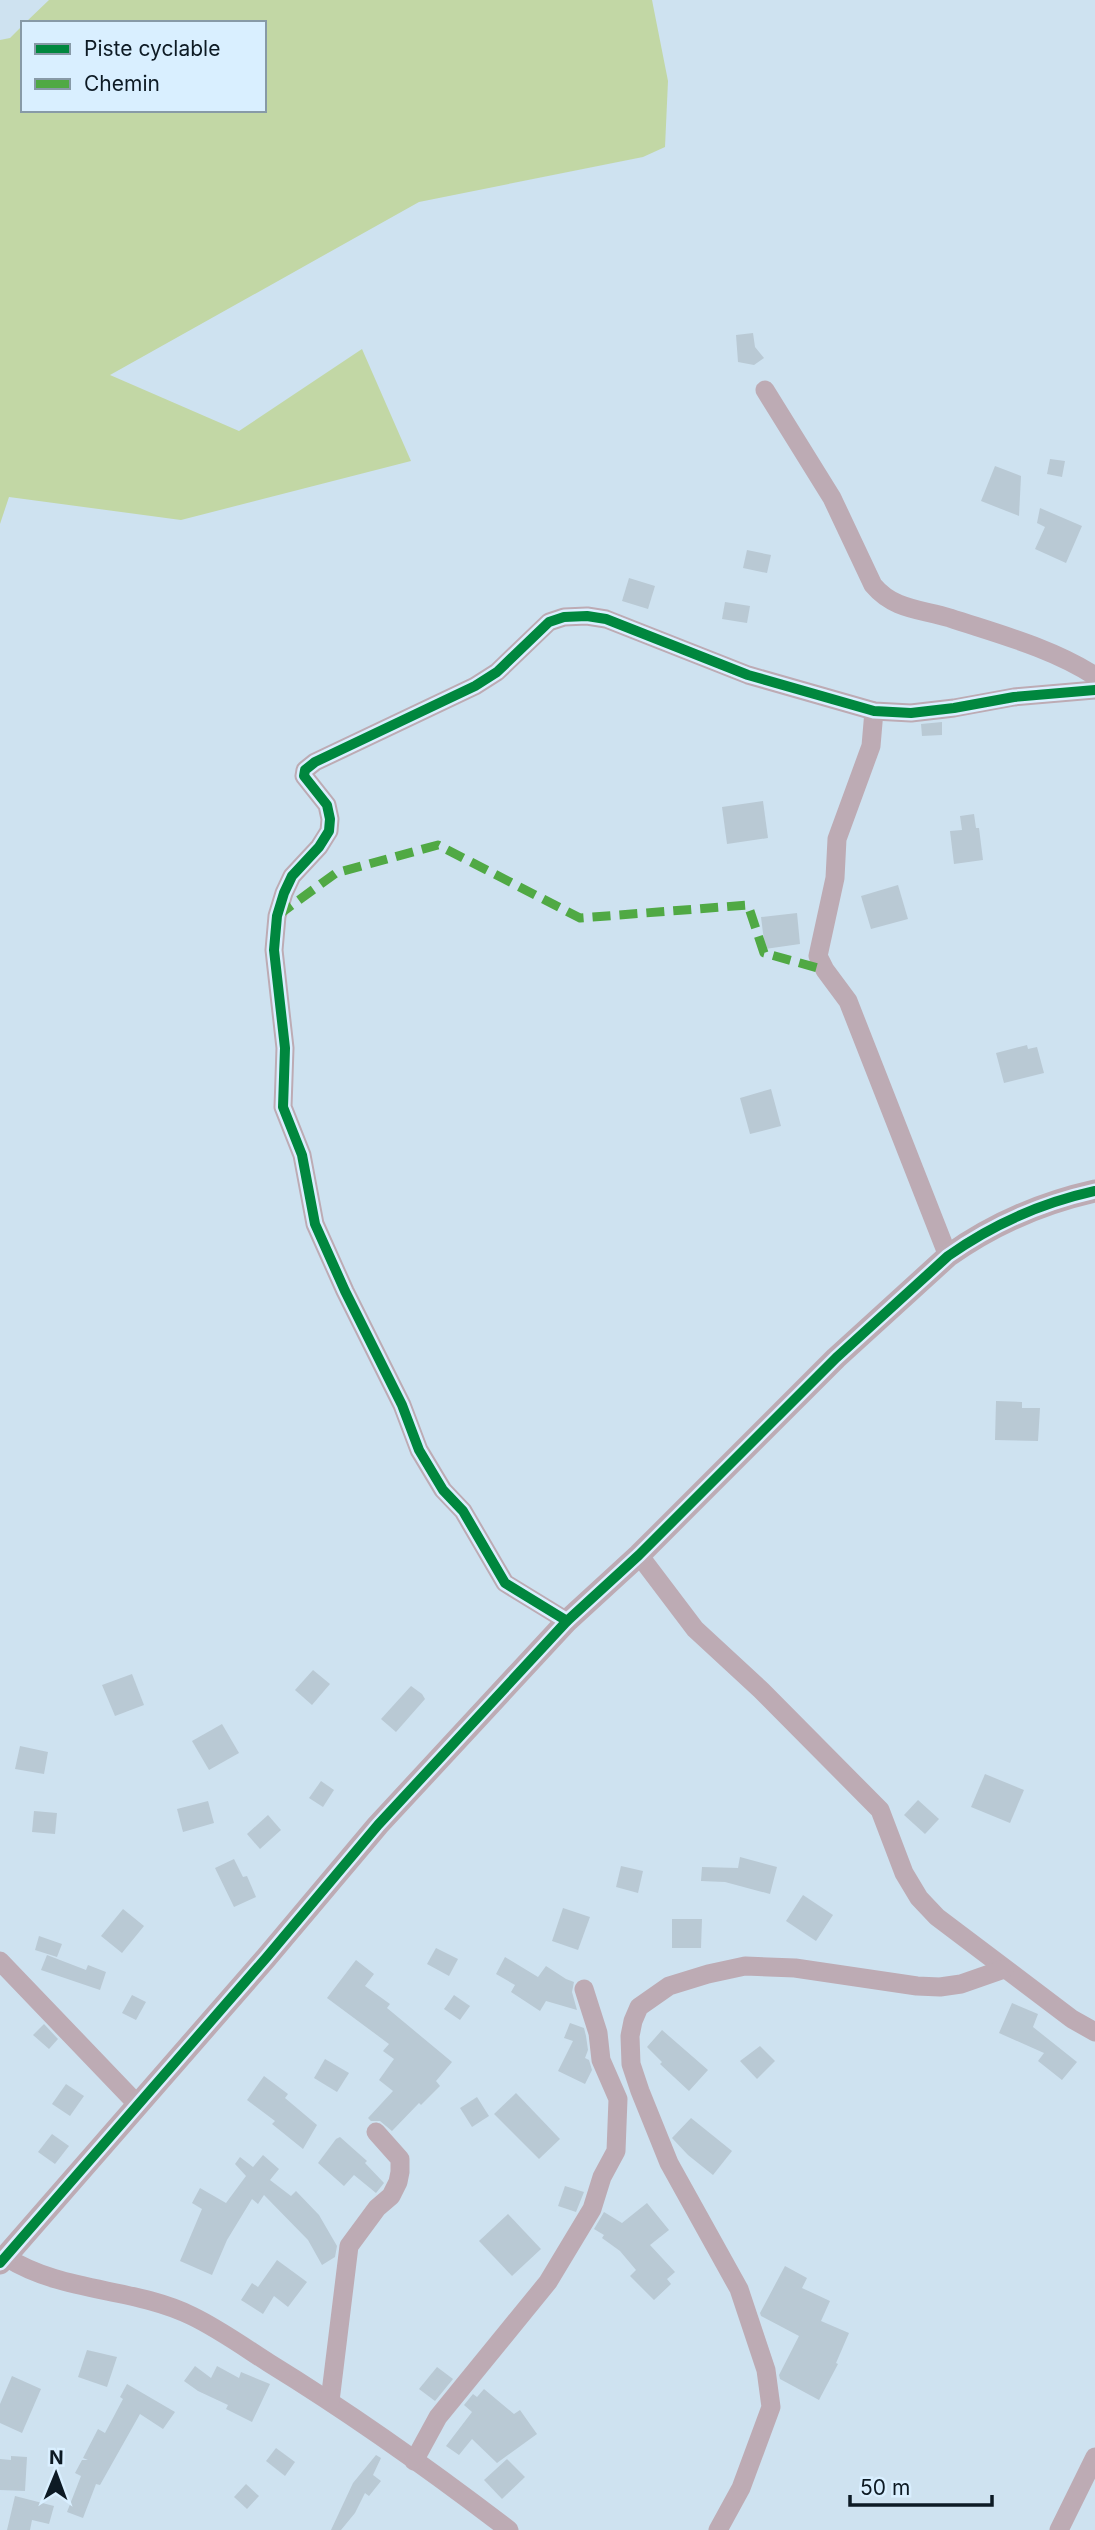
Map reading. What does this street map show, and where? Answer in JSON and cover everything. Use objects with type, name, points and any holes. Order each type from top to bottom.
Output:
[{"type":"street","points":[[765,390],[832,498],[873,585],[883,597],[894,604],[1012,638],[1095,676]]},
{"type":"street","points":[[567,1622],[505,1583],[463,1511],[443,1490],[419,1450],[402,1405],[315,1224],[302,1155],[283,1107],[285,1048],[274,950],[277,916],[284,893],[292,877],[319,847],[329,831],[327,805],[304,776],[305,769],[475,686],[497,672],[550,621],[564,617],[606,619],[748,675],[874,710],[911,713],[1014,697],[1095,690]]},
{"type":"street","points":[[874,710],[871,746],[837,839],[835,878],[818,957],[848,1001],[948,1256]]},
{"type":"street","points":[[509,2530],[330,2401],[192,2316],[152,2300],[53,2279],[3,2260],[378,1825],[567,1622],[639,1555],[836,1358],[948,1256],[1001,1224],[1033,1209],[1095,1191]]},
{"type":"street","points":[[639,1555],[695,1629],[761,1690],[880,1810],[904,1873],[919,1898],[937,1917],[1072,2019],[1095,2032]]},
{"type":"street","points":[[0,1961],[138,2105]]},
{"type":"street","points":[[718,2530],[741,2488],[771,2407],[766,2370],[739,2289],[669,2163],[640,2091],[631,2064],[630,2036],[639,2007],[669,1986],[745,1966],[794,1968],[940,1987],[961,1984],[1004,1969]]},
{"type":"street","points":[[414,2461],[438,2417],[548,2282],[592,2208],[602,2177],[616,2151],[618,2099],[601,2060],[598,2033],[584,1989]]},
{"type":"street","points":[[330,2401],[349,2246],[377,2208],[391,2196],[400,2172],[400,2159],[376,2132]]},
{"type":"street","points":[[1059,2530],[1095,2457]]},
{"type":"green space","points":[[49,0],[652,0],[668,81],[665,147],[643,157],[419,202],[110,375],[239,431],[362,349],[411,461],[181,520],[9,497],[0,524],[0,40],[10,38],[21,27],[21,112],[266,112],[266,21],[27,21]]},
{"type":"building","points":[[753,333],[755,347],[764,358],[754,365],[738,362],[736,335]]},
{"type":"building","points":[[1050,459],[1065,461],[1062,477],[1047,474]]},
{"type":"building","points":[[995,466],[1021,476],[1019,516],[981,501]]},
{"type":"building","points":[[1040,508],[1082,526],[1066,563],[1035,549],[1045,527],[1037,523]]},
{"type":"building","points":[[747,550],[771,555],[767,573],[743,568]]},
{"type":"building","points":[[629,578],[655,586],[648,609],[622,601]]},
{"type":"building","points":[[725,602],[750,606],[747,623],[722,619]]},
{"type":"building","points":[[942,722],[942,735],[922,736],[921,724]]},
{"type":"building","points":[[763,801],[768,838],[727,844],[722,807]]},
{"type":"building","points":[[974,814],[976,828],[979,828],[983,860],[954,864],[950,831],[962,830],[960,816]]},
{"type":"building","points":[[898,885],[908,919],[871,929],[861,896]]},
{"type":"building","points":[[797,913],[800,944],[765,949],[761,917]]},
{"type":"building","points":[[1027,1045],[1028,1049],[1037,1047],[1044,1073],[1004,1083],[996,1053]]},
{"type":"building","points":[[771,1089],[781,1126],[750,1134],[740,1098]]},
{"type":"building","points":[[996,1401],[1022,1402],[1022,1408],[1040,1408],[1038,1441],[995,1440]]},
{"type":"building","points":[[313,1670],[330,1684],[312,1705],[295,1690]]},
{"type":"building","points":[[132,1674],[144,1705],[115,1716],[102,1685]]},
{"type":"building","points":[[411,1686],[425,1699],[396,1732],[381,1719]]},
{"type":"building","points":[[222,1724],[239,1753],[209,1770],[192,1741]]},
{"type":"building","points":[[20,1746],[48,1752],[44,1774],[15,1769]]},
{"type":"building","points":[[985,1774],[1024,1790],[1010,1823],[971,1807]]},
{"type":"building","points":[[321,1781],[334,1790],[323,1807],[309,1798]]},
{"type":"building","points":[[918,1800],[939,1819],[925,1834],[904,1815]]},
{"type":"building","points":[[208,1801],[214,1823],[183,1832],[177,1809]]},
{"type":"building","points":[[34,1811],[57,1813],[55,1834],[32,1832]]},
{"type":"building","points":[[268,1815],[281,1830],[260,1849],[247,1834]]},
{"type":"building","points":[[740,1857],[777,1867],[770,1894],[725,1882],[701,1881],[702,1867],[738,1868]]},
{"type":"building","points":[[234,1859],[243,1877],[247,1876],[256,1897],[234,1907],[215,1868]]},
{"type":"building","points":[[621,1866],[643,1871],[638,1893],[616,1887]]},
{"type":"building","points":[[803,1895],[833,1915],[816,1941],[786,1921]]},
{"type":"building","points":[[563,1908],[590,1917],[578,1950],[552,1941]]},
{"type":"building","points":[[123,1909],[144,1926],[122,1953],[101,1936]]},
{"type":"building","points":[[672,1919],[702,1919],[701,1948],[672,1948]]},
{"type":"building","points":[[39,1936],[62,1944],[57,1957],[35,1950]]},
{"type":"building","points":[[436,1948],[458,1959],[449,1976],[427,1964]]},
{"type":"building","points":[[47,1955],[86,1970],[88,1965],[106,1972],[100,1990],[41,1970]]},
{"type":"building","points":[[505,1957],[538,1977],[546,1966],[574,1982],[572,1992],[577,2010],[546,2001],[540,2011],[511,1992],[515,1985],[496,1974]]},
{"type":"building","points":[[356,1960],[374,1974],[365,1986],[390,2004],[387,2008],[452,2062],[436,2081],[440,2086],[392,2131],[380,2121],[371,2121],[368,2118],[393,2091],[379,2080],[394,2059],[383,2051],[389,2044],[327,1998]]},
{"type":"building","points":[[132,1995],[146,2002],[136,2020],[122,2013]]},
{"type":"building","points":[[454,1995],[470,2006],[460,2020],[444,2009]]},
{"type":"building","points":[[1012,2003],[1038,2014],[1033,2027],[1077,2062],[1062,2080],[1038,2061],[1044,2053],[999,2033]]},
{"type":"building","points":[[570,2023],[584,2028],[586,2036],[588,2050],[585,2058],[589,2060],[592,2070],[585,2084],[558,2071],[573,2041],[564,2038]]},
{"type":"building","points":[[44,2024],[58,2039],[49,2049],[33,2035]]},
{"type":"building","points":[[662,2030],[708,2070],[689,2091],[660,2064],[662,2062],[647,2047]]},
{"type":"building","points":[[760,2046],[775,2061],[757,2079],[740,2061]]},
{"type":"building","points":[[325,2059],[349,2073],[337,2092],[314,2078]]},
{"type":"building","points":[[264,2076],[288,2094],[285,2098],[317,2125],[303,2149],[272,2124],[275,2121],[247,2100]]},
{"type":"building","points":[[66,2084],[84,2096],[70,2116],[52,2104]]},
{"type":"building","points":[[516,2093],[560,2139],[539,2159],[494,2114]]},
{"type":"building","points":[[477,2097],[489,2116],[472,2127],[460,2108]]},
{"type":"building","points":[[691,2118],[732,2151],[713,2175],[672,2138]]},
{"type":"building","points":[[52,2134],[69,2146],[55,2164],[38,2152]]},
{"type":"building","points":[[340,2137],[367,2161],[365,2163],[384,2183],[376,2193],[354,2175],[344,2186],[318,2163]]},
{"type":"building","points":[[263,2155],[279,2169],[270,2180],[291,2196],[296,2191],[319,2215],[337,2246],[335,2257],[322,2265],[308,2240],[264,2195],[258,2204],[252,2199],[227,2240],[212,2275],[180,2261],[202,2209],[192,2203],[200,2188],[226,2203],[246,2176],[235,2164],[240,2157],[253,2167]]},
{"type":"building","points":[[565,2186],[584,2192],[576,2212],[558,2206]]},
{"type":"building","points":[[647,2203],[669,2230],[650,2245],[675,2272],[667,2279],[671,2284],[654,2300],[630,2276],[636,2270],[620,2251],[594,2229],[604,2212],[622,2223]]},
{"type":"building","points":[[508,2214],[541,2249],[512,2276],[479,2241]]},
{"type":"building","points":[[277,2260],[307,2282],[288,2307],[274,2296],[263,2314],[241,2300],[252,2283],[258,2287]]},
{"type":"building","points":[[785,2266],[807,2278],[802,2288],[830,2301],[821,2321],[849,2333],[836,2363],[838,2364],[819,2400],[780,2379],[779,2375],[799,2336],[760,2313]]},
{"type":"building","points":[[87,2350],[117,2357],[107,2387],[78,2377]]},
{"type":"building","points":[[195,2366],[211,2378],[217,2366],[239,2378],[241,2372],[270,2384],[252,2422],[226,2409],[228,2405],[184,2381]]},
{"type":"building","points":[[437,2367],[453,2379],[435,2401],[419,2389]]},
{"type":"building","points":[[12,2376],[41,2389],[22,2433],[0,2423],[0,2404]]},
{"type":"building","points":[[127,2384],[175,2412],[163,2429],[140,2414],[100,2485],[96,2484],[83,2518],[67,2512],[81,2476],[75,2473],[82,2460],[88,2460],[83,2458],[98,2429],[105,2433],[123,2399],[120,2397]]},
{"type":"building","points":[[484,2389],[514,2414],[520,2410],[537,2434],[497,2463],[472,2439],[459,2455],[446,2446],[472,2412],[464,2405],[473,2394],[477,2397]]},
{"type":"building","points":[[276,2448],[295,2462],[285,2476],[266,2461]]},
{"type":"building","points":[[376,2455],[381,2458],[373,2475],[381,2481],[369,2496],[365,2493],[355,2513],[341,2530],[331,2530],[353,2483]]},
{"type":"building","points":[[11,2456],[27,2457],[25,2491],[0,2490],[0,2459],[11,2460]]},
{"type":"building","points":[[507,2459],[525,2477],[502,2499],[484,2480]]},
{"type":"building","points":[[246,2484],[259,2496],[247,2509],[234,2497]]},
{"type":"building","points":[[15,2496],[54,2506],[49,2524],[32,2520],[30,2530],[7,2530]]},
{"type":"marked path","points":[[277,916],[336,873],[438,845],[580,918],[748,905],[764,953],[825,970]]},
{"type":"cycle path","points":[[567,1621],[505,1583],[463,1511],[443,1490],[419,1450],[402,1405],[315,1224],[302,1155],[283,1107],[285,1048],[274,950],[277,916],[284,893],[292,876],[319,847],[329,831],[327,805],[304,776],[305,770],[315,762],[475,686],[497,672],[549,622],[564,617],[606,619],[748,675],[874,711],[911,713],[1014,697],[1095,690]]},
{"type":"cycle path","points":[[0,2263],[266,1958],[378,1825],[567,1621],[639,1555],[836,1358],[948,1256],[982,1234],[1018,1216],[1095,1191]]}]
